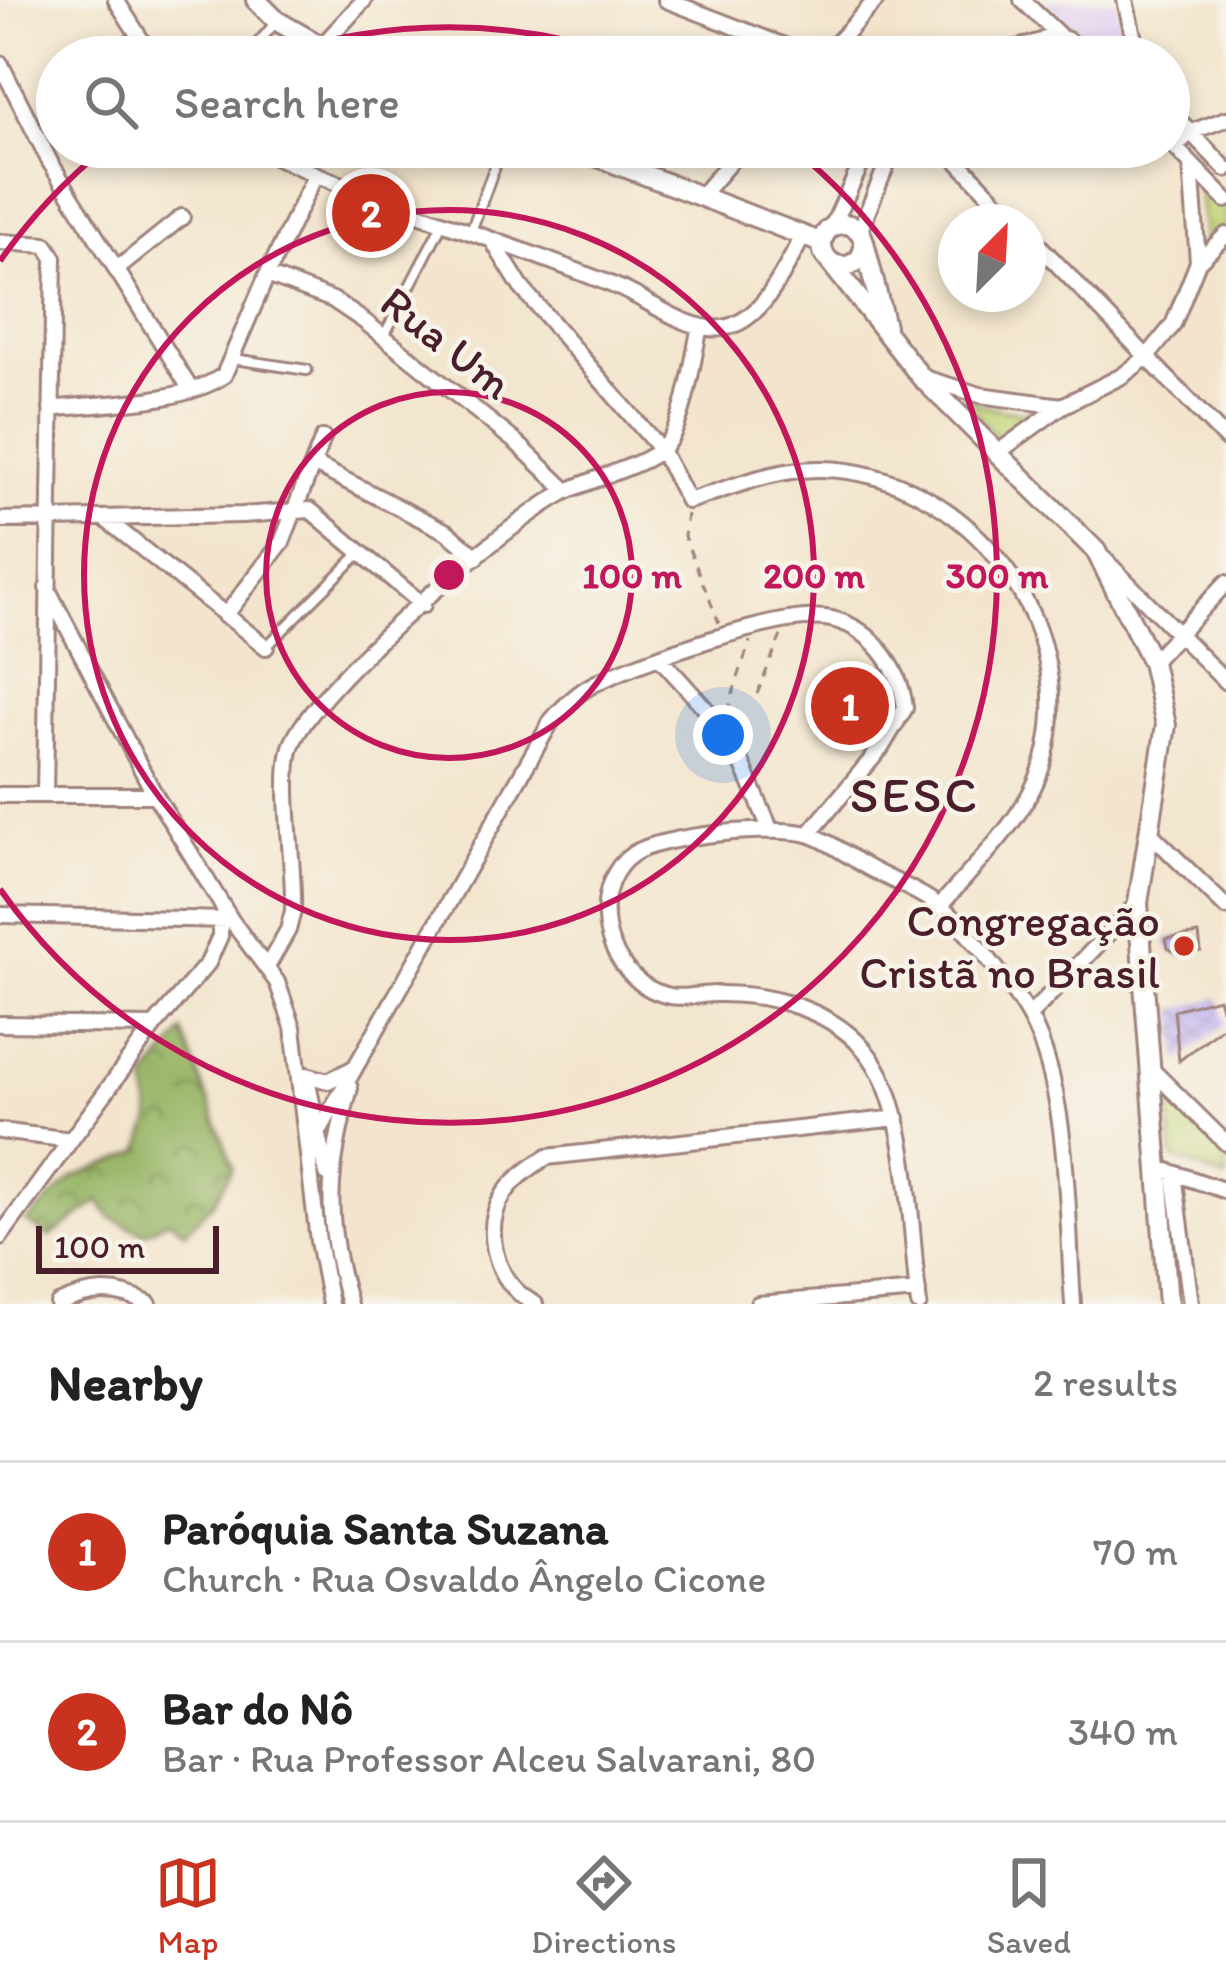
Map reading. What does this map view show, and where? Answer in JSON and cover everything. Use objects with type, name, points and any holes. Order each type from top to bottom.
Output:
[{"type":"main road","points":[[256,0],[301,36]]},
{"type":"main road","points":[[626,168],[822,242],[851,265],[862,255],[862,236]]},
{"type":"main road","points":[[822,242],[845,224],[862,236],[888,336]]},
{"type":"main road","points":[[822,242],[921,376],[1096,551],[1152,662],[1166,724],[1138,903],[1151,1069],[1166,1170],[1168,1304]]},
{"type":"street","points":[[116,0],[139,36]]},
{"type":"street","points":[[331,36],[364,0]]},
{"type":"street","points":[[666,0],[759,36]]},
{"type":"street","points":[[843,36],[876,0]]},
{"type":"street","points":[[1022,0],[1059,35]]},
{"type":"street","points":[[1125,0],[1133,36]]},
{"type":"street","points":[[0,63],[36,134]]},
{"type":"street","points":[[1226,119],[1191,132],[1226,169]]},
{"type":"street","points":[[1191,164],[1226,200]]},
{"type":"street","points":[[997,454],[1062,406],[1122,376],[1148,357],[1174,326],[1198,262],[1191,164]]},
{"type":"street","points":[[54,168],[190,390]]},
{"type":"street","points":[[299,168],[624,290],[700,326],[719,329],[740,323],[754,312],[822,242],[859,168]]},
{"type":"street","points":[[700,197],[725,168]]},
{"type":"street","points":[[862,236],[886,168]]},
{"type":"street","points":[[964,168],[999,204]]},
{"type":"street","points":[[51,409],[190,390],[211,385],[224,375],[315,176]]},
{"type":"street","points":[[116,270],[182,217]]},
{"type":"street","points":[[1198,262],[1226,235]]},
{"type":"street","points":[[492,240],[521,287],[661,450],[688,501],[793,470],[823,469],[886,480],[915,491],[972,529],[1003,564],[1031,608],[1048,666],[1052,712],[1044,761],[1024,807],[940,906]]},
{"type":"street","points":[[0,242],[46,245],[54,259],[45,794]]},
{"type":"street","points":[[1046,252],[1226,439]]},
{"type":"street","name":"Rua Um","points":[[266,275],[333,300],[384,336],[517,443],[567,491]]},
{"type":"street","points":[[267,967],[288,930],[292,911],[287,774],[293,741],[315,707],[356,662],[477,556],[567,491],[661,450],[678,420],[700,326]]},
{"type":"street","points":[[921,376],[980,395],[1062,406]]},
{"type":"street","points":[[225,616],[282,542],[323,438]]},
{"type":"street","points":[[313,464],[447,532],[477,556]]},
{"type":"street","points":[[0,520],[263,514],[295,508],[316,514],[423,605]]},
{"type":"street","points":[[104,518],[266,647]]},
{"type":"street","points":[[1096,551],[1226,682]]},
{"type":"street","points":[[1152,662],[1226,583]]},
{"type":"street","points":[[47,588],[225,920],[277,982],[307,1076],[330,1188]]},
{"type":"street","points":[[309,1162],[318,1133],[552,720],[590,686],[724,636],[809,617],[855,628],[870,638],[900,676],[902,719],[809,834]]},
{"type":"street","points":[[659,657],[722,727],[771,831]]},
{"type":"street","points":[[0,795],[155,795]]},
{"type":"street","points":[[758,1304],[919,1298],[897,1118],[886,1084],[869,1055],[833,1023],[771,999],[742,994],[672,997],[650,989],[616,957],[608,936],[607,890],[618,868],[633,854],[673,841],[771,831],[809,834],[940,906],[1029,1016],[1049,1060],[1060,1133],[1073,1304]]},
{"type":"street","points":[[1149,832],[1226,907]]},
{"type":"street","points":[[1029,1016],[1138,903]]},
{"type":"street","points":[[0,915],[225,920]]},
{"type":"street","points":[[0,1238],[154,1026],[208,963],[225,920]]},
{"type":"street","points":[[0,1024],[154,1026]]},
{"type":"street","points":[[293,1027],[330,1304]]},
{"type":"street","points":[[307,1076],[328,1081],[356,1066]]},
{"type":"street","points":[[347,1303],[330,1216],[330,1188],[356,1066]]},
{"type":"street","points":[[1151,1069],[1226,1144]]},
{"type":"street","points":[[301,1095],[318,1133]]},
{"type":"street","points":[[535,1304],[510,1284],[498,1264],[490,1231],[494,1208],[505,1190],[524,1170],[547,1157],[897,1118]]},
{"type":"street","points":[[0,1131],[70,1140]]},
{"type":"street","points":[[318,1133],[337,1138]]},
{"type":"street","points":[[1166,1170],[1226,1192]]},
{"type":"street","points":[[1166,1170],[1191,1304]]},
{"type":"street","points":[[58,1304],[84,1292],[108,1290],[149,1304]]},
{"type":"lane","points":[[264,36],[277,21]]},
{"type":"lane","points":[[471,231],[494,168]]},
{"type":"lane","points":[[384,336],[443,222]]},
{"type":"lane","points":[[234,359],[307,370]]},
{"type":"lane","points":[[266,647],[362,550]]},
{"type":"path","points":[[688,501],[684,536],[724,636]]},
{"type":"path","points":[[757,694],[783,631]]},
{"type":"path","points":[[725,717],[751,640]]},
{"type":"shaded area","points":[[1045,0],[1115,0],[1124,36],[1082,36]]},
{"type":"green space","points":[[1198,181],[1226,207],[1226,224],[1205,243]]},
{"type":"green space","points":[[961,398],[1002,410],[1042,413],[1002,442]]},
{"type":"green space","points":[[183,1032],[233,1167],[215,1200],[185,1232],[169,1220],[144,1233],[110,1217],[99,1201],[50,1237],[26,1222],[74,1177],[140,1151],[151,1120],[146,1080]]},
{"type":"green space","points":[[1176,1105],[1226,1151],[1226,1179],[1172,1157],[1170,1112]]},
{"type":"building","points":[[835,680],[846,680],[845,692],[869,696],[867,720],[831,715]]},
{"type":"building","name":"Congregação Cristã no Brasil","points":[[1199,934],[1201,951],[1181,956],[1168,948],[1166,939]]},
{"type":"building","points":[[1218,998],[1226,1024],[1179,1061],[1174,1010]]},
{"type":"place","name":"Bar do Nô","points":[[371,213]]},
{"type":"place","name":"Paróquia Santa Suzana","points":[[850,706]]},
{"type":"place","name":"Congregação Cristã no Brasil","points":[[1184,946]]},
{"type":"district","name":"SESC","points":[[915,794]]}]
